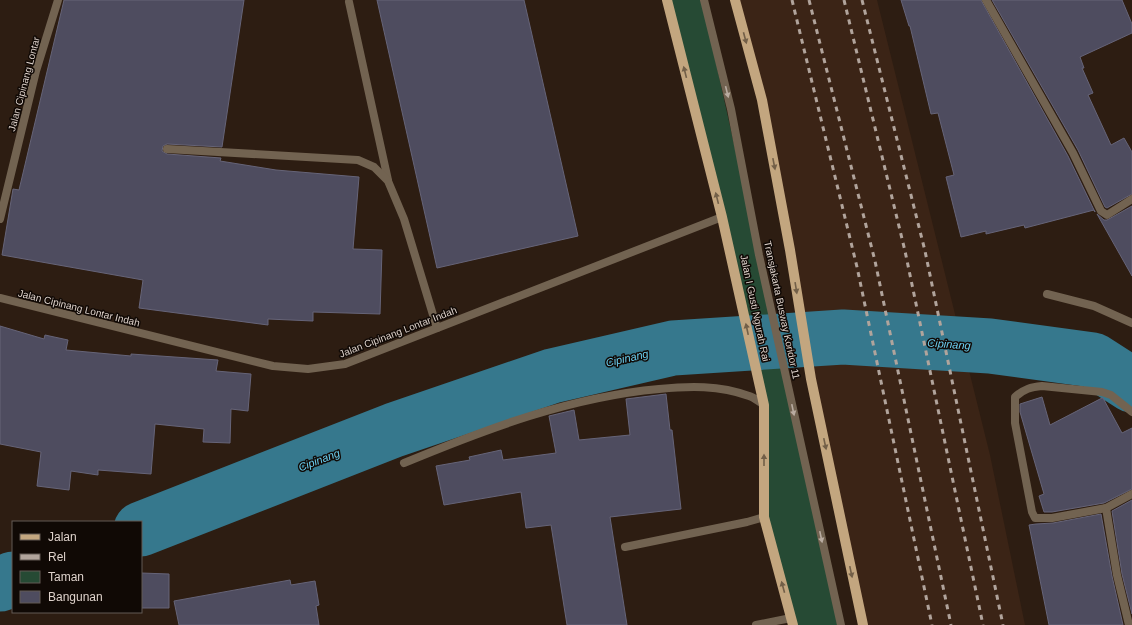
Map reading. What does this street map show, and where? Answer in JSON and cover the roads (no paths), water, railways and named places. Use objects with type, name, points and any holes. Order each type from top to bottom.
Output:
[{"type":"main road","name":"Jalan I Gusti Ngurah Rai","points":[[667,0],[722,217],[764,405],[764,516],[792,622]]},
{"type":"main road","points":[[735,0],[762,100],[790,250],[811,379],[863,625]]},
{"type":"street","name":"Jalan Cipinang Lontar","points":[[0,219],[36,71],[58,0]]},
{"type":"street","name":"Transjakarta Busway Koridor 11","points":[[704,0],[731,109],[759,255],[841,625]]},
{"type":"street","points":[[986,0],[1073,154],[1101,211],[1107,215],[1132,199]]},
{"type":"street","points":[[349,2],[388,181],[404,219],[437,328]]},
{"type":"street","points":[[167,149],[358,160],[374,168],[388,181]]},
{"type":"street","name":"Jalan Cipinang Lontar Indah","points":[[0,298],[273,366],[308,369],[345,364],[722,217]]},
{"type":"street","points":[[1047,294],[1094,306],[1132,323]]},
{"type":"street","points":[[1132,412],[1111,395],[1102,392],[1042,386],[1032,387],[1015,396],[1015,423],[1032,512],[1035,518],[1052,518],[1106,508],[1132,494]]},
{"type":"street","points":[[404,463],[455,442],[551,409],[627,392],[686,387],[717,387],[750,396],[764,405]]},
{"type":"street","points":[[1106,508],[1117,575],[1130,625]]},
{"type":"street","points":[[625,547],[747,522],[764,516]]},
{"type":"street","points":[[756,625],[792,622]]},
{"type":"waterway","name":"Cipinang","points":[[142,529],[394,430],[552,376],[673,348],[843,337],[990,346],[1093,360],[1132,385]]},
{"type":"waterway","name":"Cipinang","points":[[0,584],[12,579]]},
{"type":"railway","points":[[792,0],[857,267],[932,625]]},
{"type":"railway","points":[[809,0],[875,261],[951,625]]},
{"type":"railway","points":[[844,0],[905,251],[983,625]]},
{"type":"railway","points":[[862,0],[925,251],[1003,625]]}]
